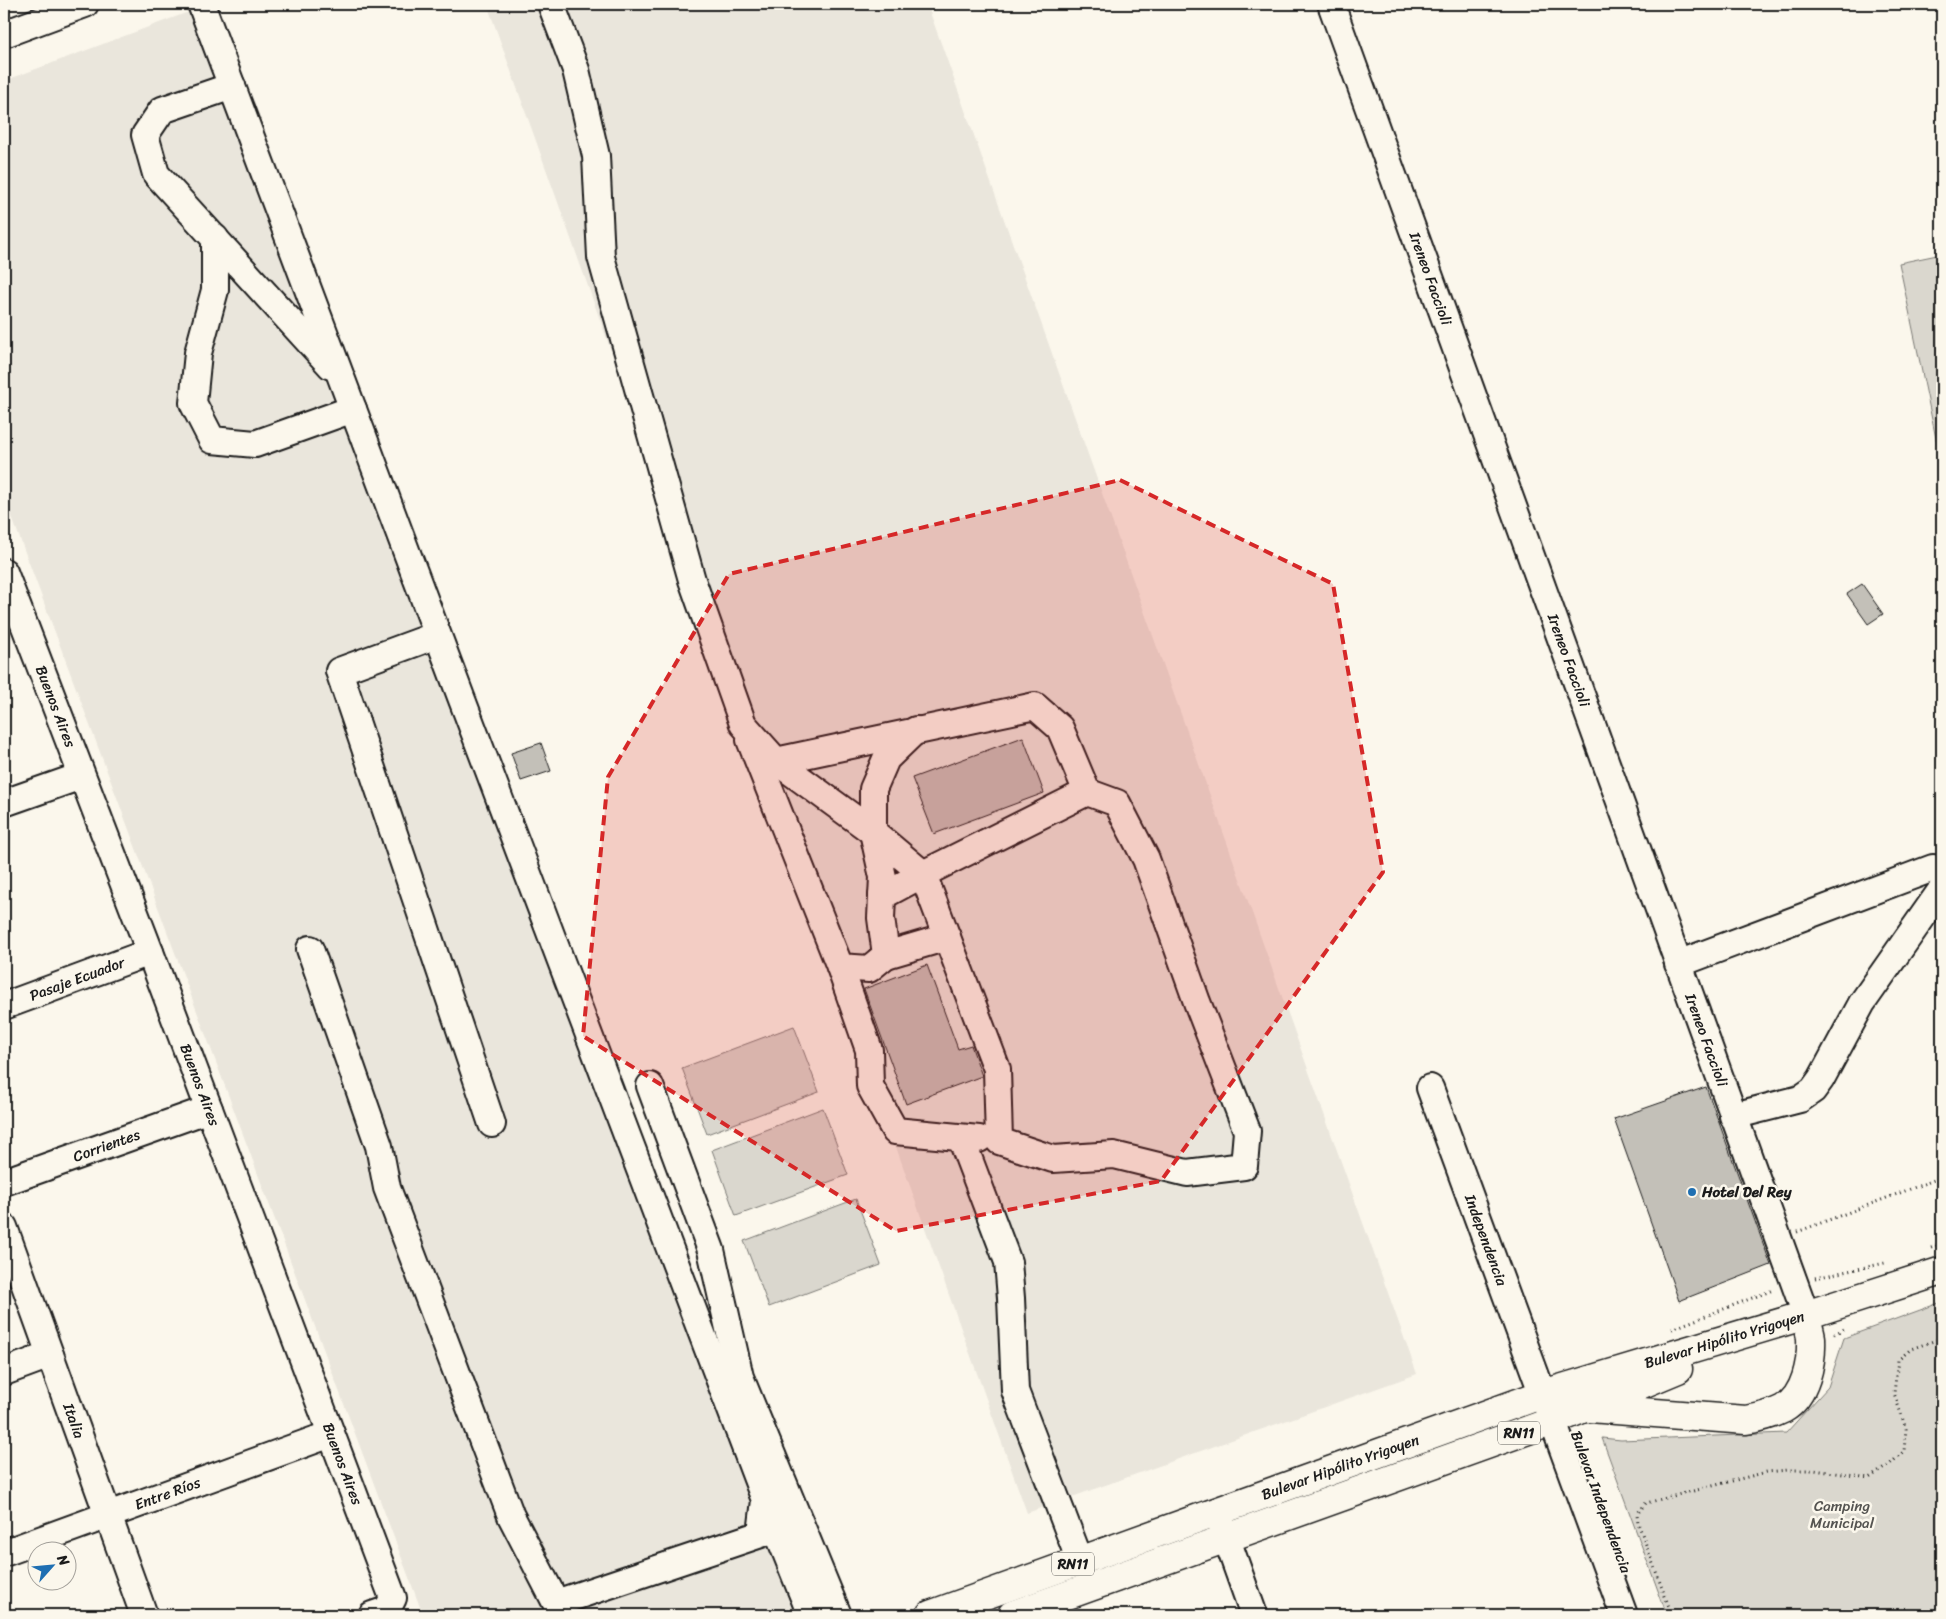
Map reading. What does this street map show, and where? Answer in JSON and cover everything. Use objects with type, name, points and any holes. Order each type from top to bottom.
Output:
[{"type":"highway","name":"RN11","points":[[1570,1414],[1746,1420],[1766,1416],[1785,1408],[1796,1398],[1804,1384],[1811,1358],[1811,1337],[1806,1315],[1942,1271]]},
{"type":"highway","name":"Bulevar Hipólito Yrigoyen","points":[[930,1615],[1551,1391],[1806,1315]]},
{"type":"highway","name":"Bulevar Hipólito Yrigoyen","points":[[1012,1615],[1228,1543],[1570,1414],[1806,1315]]},
{"type":"street","points":[[4,34],[85,4]]},
{"type":"street","points":[[201,4],[765,1500],[811,1615]]},
{"type":"street","points":[[551,4],[576,70],[596,156],[601,257],[692,580],[743,724],[840,967],[868,1050],[870,1086],[895,1131],[999,1142],[1053,1159],[1114,1155],[1187,1173],[1244,1166],[1247,1131],[1197,1002],[1146,860],[1117,803],[1087,792],[882,896]]},
{"type":"street","name":"Ireneo Faccioli","points":[[1332,4],[1806,1315]]},
{"type":"street","points":[[232,86],[162,110],[145,135],[156,174],[340,376]]},
{"type":"street","points":[[215,238],[215,290],[198,352],[193,403],[212,440],[254,444],[353,409]]},
{"type":"street","name":"Buenos Aires","points":[[6,585],[150,952],[392,1598],[387,1610],[372,1615]]},
{"type":"street","points":[[438,635],[339,671],[492,1124]]},
{"type":"street","points":[[776,761],[1034,706],[1060,728],[1087,792]]},
{"type":"street","points":[[743,724],[776,761],[873,832],[923,874],[997,1069],[999,1142]]},
{"type":"street","points":[[886,955],[881,918],[884,877],[873,832],[873,788],[886,759],[916,730]]},
{"type":"street","points":[[4,803],[81,776]]},
{"type":"street","points":[[1678,964],[1933,868],[1942,870]]},
{"type":"street","points":[[1734,1116],[1800,1099],[1813,1090],[1821,1079],[1862,1003],[1942,888]]},
{"type":"street","points":[[840,967],[869,969],[886,955],[947,937]]},
{"type":"street","points":[[310,949],[380,1146],[387,1188],[511,1516],[558,1609],[761,1534],[765,1500]]},
{"type":"street","name":"Pasaje Ecuador","points":[[4,1006],[150,952]]},
{"type":"street","points":[[650,1086],[711,1250],[740,1377],[838,1615]]},
{"type":"street","name":"Independencia","points":[[1430,1088],[1551,1391]]},
{"type":"street","name":"Corrientes","points":[[4,1182],[209,1109]]},
{"type":"street","points":[[961,1138],[1008,1262],[1015,1391],[1080,1562]]},
{"type":"street","name":"Italia","points":[[4,1227],[144,1615]]},
{"type":"street","points":[[4,1372],[50,1355]]},
{"type":"street","name":"Bulevar Independencia","points":[[1551,1391],[1570,1414],[1642,1615]]},
{"type":"street","name":"Bulevar Independencia","points":[[1570,1414],[1624,1615]]},
{"type":"street","name":"Entre Ríos","points":[[4,1553],[331,1434]]},
{"type":"street","points":[[1217,1512],[1254,1615]]},
{"type":"path","points":[[1778,1239],[1942,1177]]},
{"type":"path","points":[[1672,1615],[1638,1523],[1637,1514],[1646,1503],[1767,1472],[1814,1470],[1869,1478],[1890,1465],[1904,1451],[1906,1430],[1894,1392],[1898,1360],[1911,1349],[1942,1338]]},
{"type":"highlighted area","points":[[1120,480],[1333,584],[1383,872],[1161,1181],[896,1231],[583,1036],[608,777],[729,574]]},
{"type":"shaded area","points":[[210,4],[216,4],[817,1609],[800,1615],[423,1615],[4,496],[4,81]]},
{"type":"shaded area","points":[[487,4],[927,4],[1417,1374],[1027,1513]]},
{"type":"green space","points":[[1942,254],[1942,467],[1899,263]]},
{"type":"green space","points":[[794,1026],[819,1092],[707,1134],[682,1068]]},
{"type":"green space","points":[[823,1108],[848,1175],[736,1216],[712,1150]]},
{"type":"green space","points":[[856,1199],[881,1265],[769,1307],[744,1241]]},
{"type":"green space","name":"Camping Municipal","points":[[1942,1302],[1942,1615],[1667,1615],[1602,1438],[1621,1440],[1786,1433],[1828,1387],[1844,1338]]},
{"type":"building","points":[[1862,584],[1883,614],[1868,624],[1847,594]]},
{"type":"building","points":[[1023,737],[1044,793],[934,834],[912,778]]},
{"type":"building","points":[[541,743],[551,771],[521,781],[511,753]]},
{"type":"building","points":[[927,965],[958,1049],[971,1045],[982,1076],[906,1104],[864,989]]},
{"type":"building","name":"Hotel Del Rey","points":[[1706,1087],[1771,1265],[1679,1301],[1614,1119]]},
{"type":"place","name":"Hotel Del Rey","points":[[1692,1192]]}]
